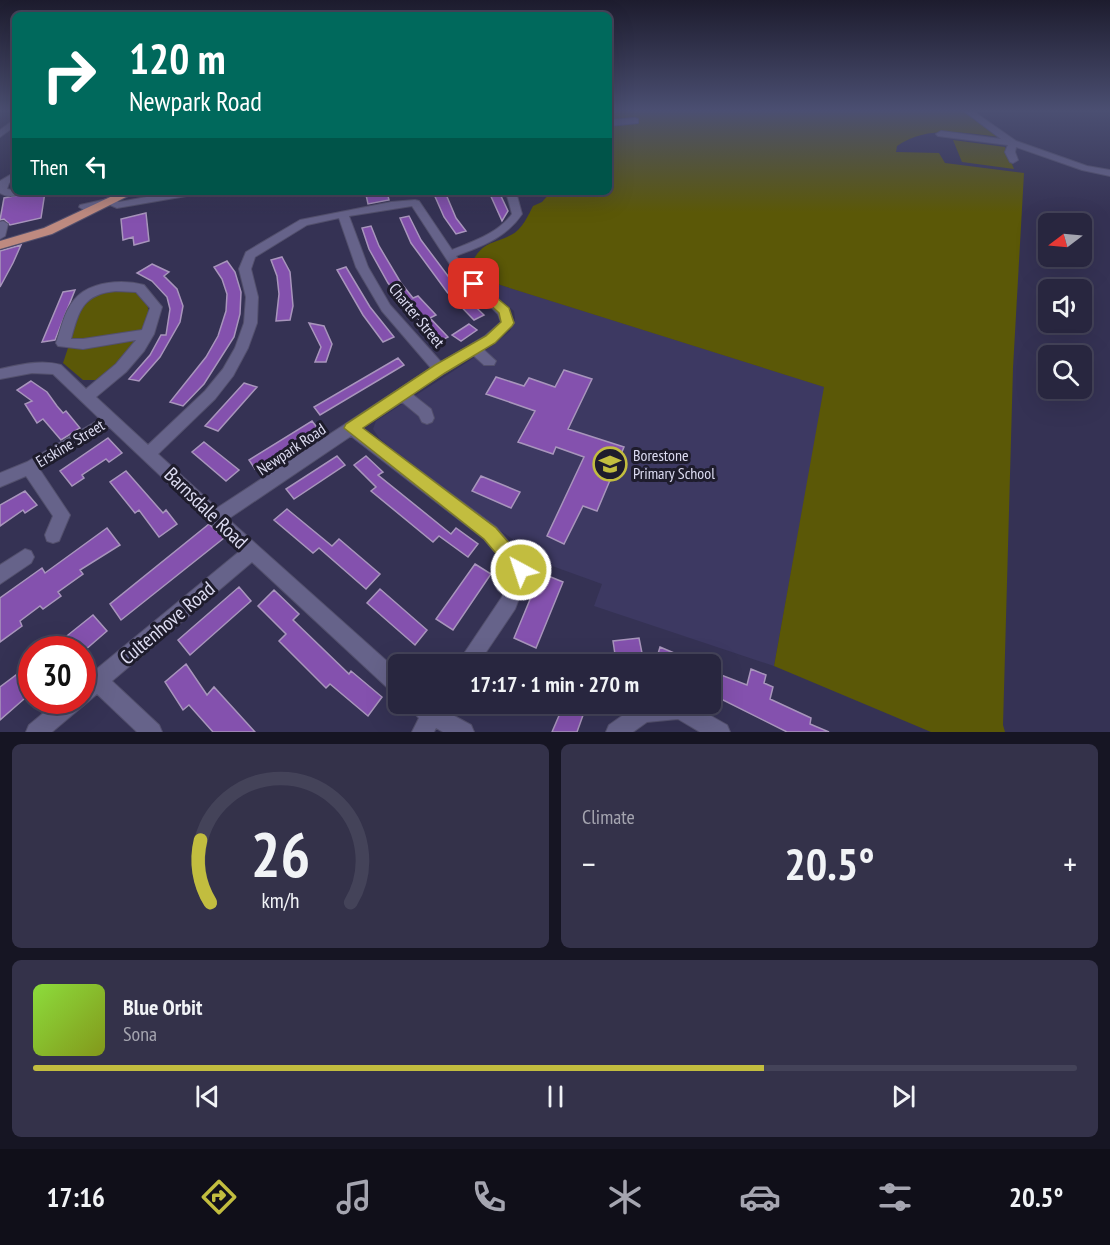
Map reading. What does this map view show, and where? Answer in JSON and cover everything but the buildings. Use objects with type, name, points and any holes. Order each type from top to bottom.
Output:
[{"type":"main road","points":[[0,236],[34,227],[114,197]]},
{"type":"main road","points":[[0,245],[48,231],[114,197]]},
{"type":"street","points":[[1012,145],[1010,152],[1013,160]]},
{"type":"street","points":[[1018,145],[1085,168],[1110,173]]},
{"type":"street","points":[[12,177],[4,182],[2,190],[6,193],[12,192]]},
{"type":"street","points":[[114,197],[117,205],[175,195]]},
{"type":"street","points":[[449,255],[500,234],[517,214],[511,195]]},
{"type":"street","name":"Newpark Road","points":[[149,453],[203,406],[241,352],[253,318],[250,282],[245,269],[250,255],[304,222],[415,203],[459,270],[504,312],[508,323],[490,339],[440,369],[218,517]]},
{"type":"street","name":"Charter Street","points":[[343,214],[362,267],[386,308],[440,369]]},
{"type":"street","points":[[0,236],[3,224]]},
{"type":"street","points":[[86,397],[125,366],[148,334],[156,307],[141,288],[126,286],[106,288],[78,303],[63,343],[83,344],[148,334]]},
{"type":"street","points":[[474,349],[489,361]]},
{"type":"street","name":"Barnsdale Road","points":[[0,374],[51,367],[111,418],[218,517],[251,552],[388,675]]},
{"type":"street","points":[[402,394],[426,413],[427,418]]},
{"type":"street","name":"Erskine Street","points":[[0,480],[29,468],[111,418]]},
{"type":"street","points":[[351,428],[490,533],[521,570],[509,603],[474,654]]},
{"type":"street","name":"Erskine Street","points":[[29,468],[62,515],[53,535]]},
{"type":"street","name":"Cultenhove Road","points":[[96,683],[251,552]]},
{"type":"street","points":[[0,575],[25,557]]},
{"type":"street","points":[[96,692],[152,732]]},
{"type":"street","points":[[616,732],[644,712],[680,709],[720,732]]},
{"type":"street","points":[[36,732],[58,714]]},
{"type":"street","points":[[429,714],[464,732]]},
{"type":"shaded area","points":[[612,145],[898,145],[896,152],[939,153],[945,163],[1024,173],[1013,368],[1003,725],[1005,732],[931,732],[774,666],[824,387],[475,277],[471,264],[480,251],[515,233],[525,222],[533,206],[542,202],[548,195],[612,195]]},
{"type":"shaded area","points":[[955,145],[1005,147],[1014,169],[962,162]]},
{"type":"shaded area","name":"Borestone Primary School","points":[[475,277],[825,387],[774,666],[594,606],[602,584],[530,558],[517,542],[441,491],[379,438],[373,429],[376,421],[492,346],[510,331],[515,319],[514,311]]},
{"type":"shaded area","points":[[121,289],[139,294],[147,304],[148,316],[142,330],[121,359],[99,380],[83,380],[63,363],[81,309],[93,297]]},
{"type":"place","name":"Borestone Primary School","points":[[610,464]]},
{"type":"route","points":[[474,284],[504,312],[508,323],[490,339],[351,428],[490,533],[521,570]]}]
